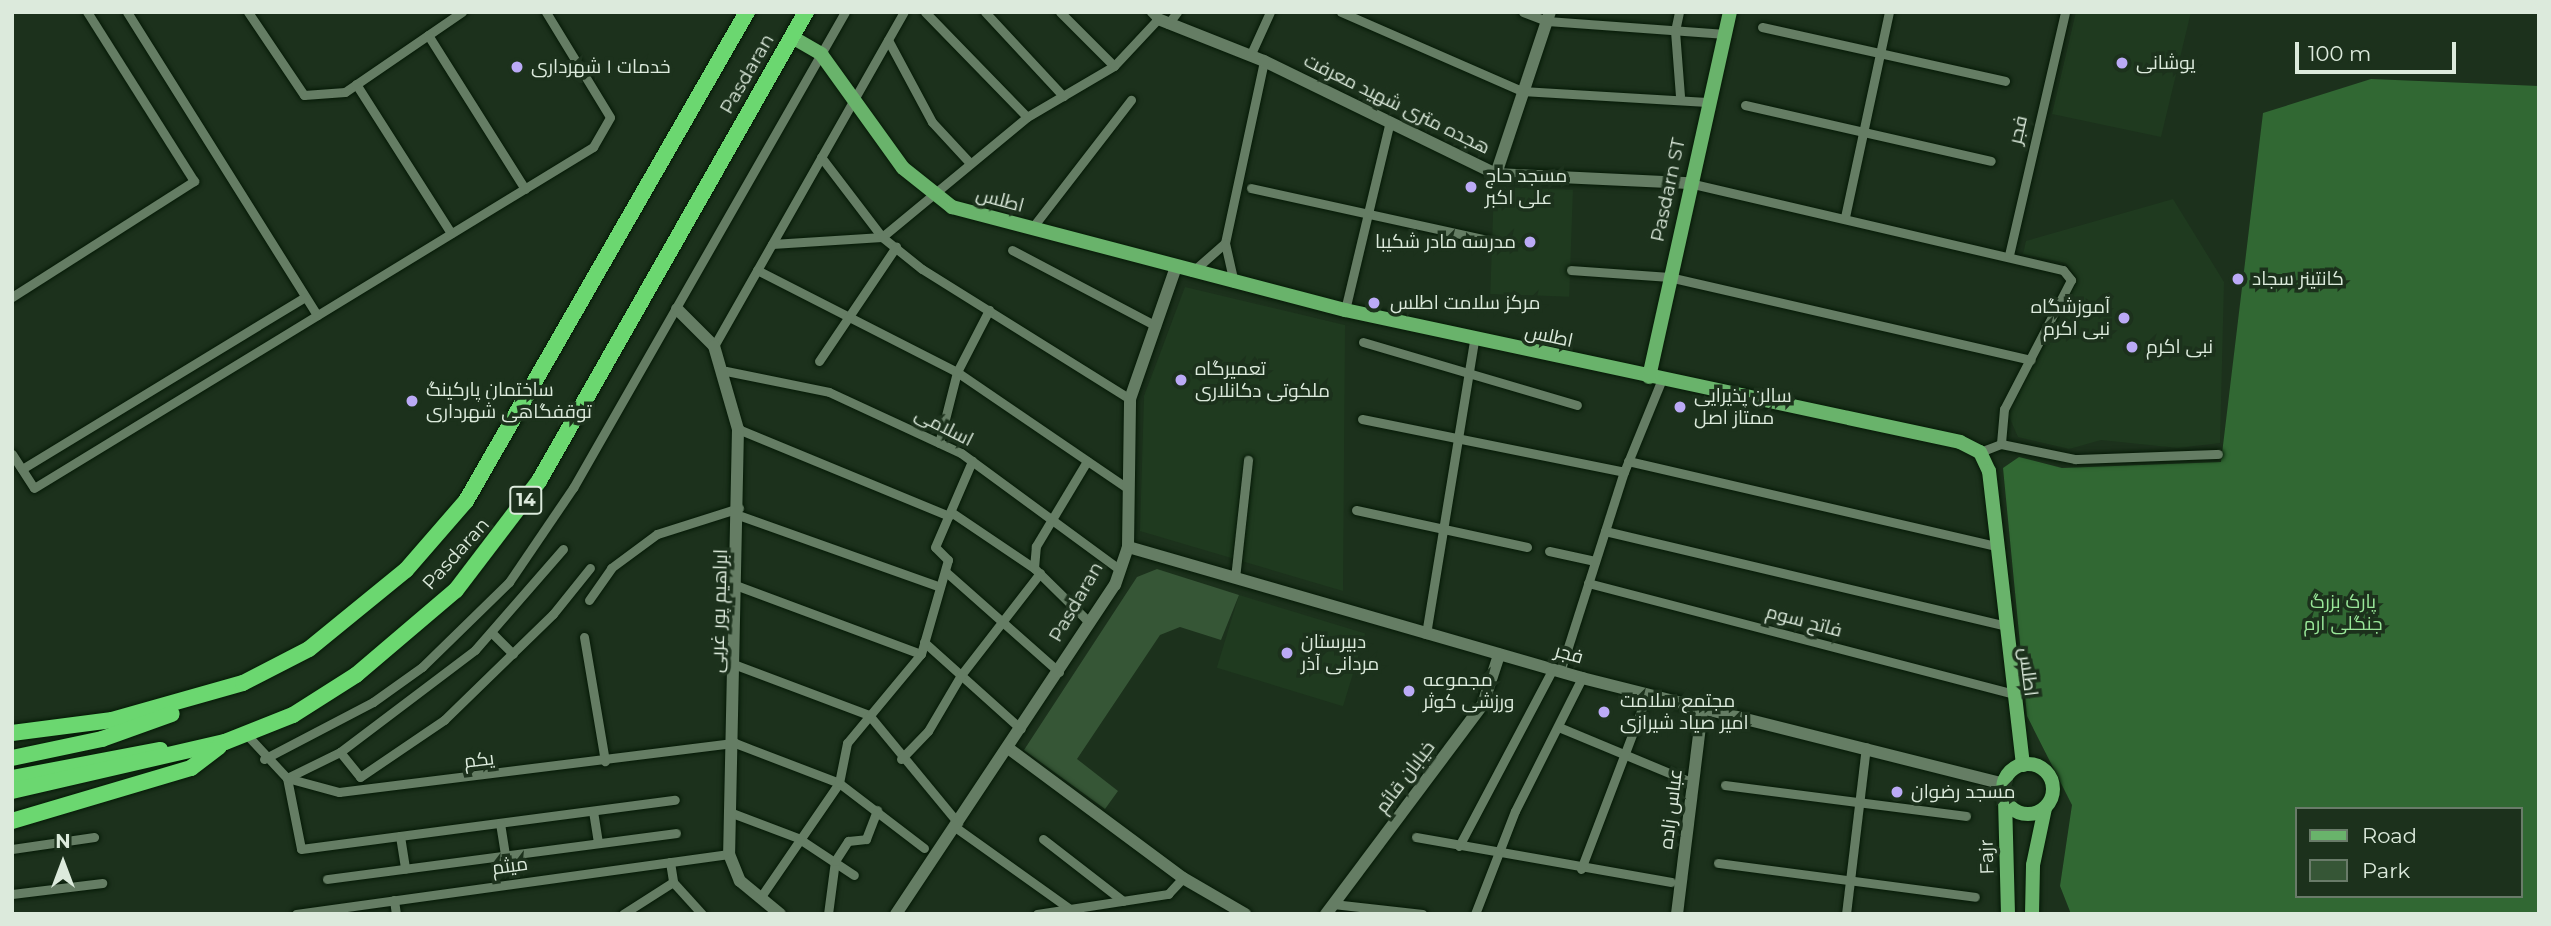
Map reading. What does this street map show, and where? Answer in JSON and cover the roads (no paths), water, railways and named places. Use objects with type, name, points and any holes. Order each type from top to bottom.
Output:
[{"type":"highway","name":"Pasdaran","points":[[212,694],[309,649],[359,612],[466,501],[747,12]]},
{"type":"highway","name":"Pasdaran","points":[[12,791],[225,742],[293,715],[394,646],[456,590],[500,538],[806,12]]},
{"type":"highway","name":"14","points":[[12,733],[112,720],[212,694]]},
{"type":"highway","points":[[12,758],[102,739],[212,694]]},
{"type":"highway","points":[[12,778],[225,742]]},
{"type":"highway","points":[[12,821],[191,768],[225,742]]},
{"type":"main road","name":"Pasdarn ST","points":[[1655,378],[1670,277],[1689,183],[1730,12]]},
{"type":"main road","name":"اطلس","points":[[792,37],[821,54],[856,96],[903,168],[931,195],[1032,228],[1234,283],[1474,340],[1960,442],[1980,452],[1989,471],[2003,625],[2023,765]]},
{"type":"main road","points":[[2032,914],[2033,866],[2045,808],[2053,794],[2051,778],[2039,767],[2023,765],[2004,791],[2023,814],[2045,808]]},
{"type":"main road","name":"Fajr","points":[[2004,791],[2008,914]]},
{"type":"street","points":[[12,297],[194,181],[87,12]]},
{"type":"street","points":[[127,12],[317,315]]},
{"type":"street","points":[[248,12],[304,94],[345,92],[462,12]]},
{"type":"street","points":[[12,454],[34,488],[593,147],[610,117],[546,12]]},
{"type":"street","points":[[264,759],[383,695],[509,582],[573,488],[845,12]]},
{"type":"street","points":[[714,346],[904,12]]},
{"type":"street","points":[[925,12],[1027,117]]},
{"type":"street","points":[[985,12],[1063,96]]},
{"type":"street","points":[[1059,12],[1114,66]]},
{"type":"street","points":[[772,244],[882,237],[969,162],[1027,117],[1114,66],[1159,18],[1177,12]]},
{"type":"street","points":[[1250,56],[1270,12]]},
{"type":"street","points":[[1341,12],[1522,91],[1680,96],[1707,102]]},
{"type":"street","points":[[1523,12],[1675,31],[1726,34]]},
{"type":"street","points":[[1679,12],[1675,31],[1680,96]]},
{"type":"street","points":[[1845,218],[1889,12]]},
{"type":"street","name":"فجر","points":[[2009,256],[2065,12]]},
{"type":"street","points":[[1496,174],[1548,17]]},
{"type":"street","name":"هجده متری شهید معرفت","points":[[1159,18],[1264,61],[1496,174],[1689,183],[2063,270],[2071,280],[2031,360]]},
{"type":"street","points":[[1762,27],[2005,81]]},
{"type":"street","points":[[428,35],[525,189]]},
{"type":"street","points":[[888,40],[932,122],[969,162]]},
{"type":"street","points":[[1234,283],[1225,243],[1264,61]]},
{"type":"street","points":[[356,84],[452,233]]},
{"type":"street","points":[[1032,228],[1131,100]]},
{"type":"street","points":[[1745,105],[1991,161]]},
{"type":"street","points":[[1345,310],[1390,121]]},
{"type":"street","points":[[821,157],[882,237],[989,310],[1130,399]]},
{"type":"street","points":[[1251,188],[1488,240]]},
{"type":"street","points":[[1192,272],[1225,243]]},
{"type":"street","points":[[819,361],[897,247]]},
{"type":"street","points":[[1012,250],[1156,326]]},
{"type":"street","name":"Pasdaran","points":[[896,914],[1059,672],[1120,570],[1128,547],[1130,399],[1176,267]]},
{"type":"street","points":[[757,270],[957,372],[1127,488]]},
{"type":"street","points":[[1571,270],[1670,277],[2031,360],[2004,409],[2001,444]]},
{"type":"street","points":[[22,469],[306,297]]},
{"type":"street","name":"ابراهیم پور غربی","points":[[677,309],[714,346],[726,371],[738,429],[741,512],[735,743],[729,854]]},
{"type":"street","points":[[939,443],[957,372],[989,310]]},
{"type":"street","points":[[1426,634],[1474,340]]},
{"type":"street","points":[[1363,342],[1469,368],[1577,405]]},
{"type":"street","name":"اسلامی","points":[[726,371],[830,392],[939,443],[972,461],[1120,570]]},
{"type":"street","points":[[1459,846],[1556,671],[1588,583],[1655,378]]},
{"type":"street","points":[[1362,419],[1624,472]]},
{"type":"street","points":[[738,429],[950,514],[1037,570],[1090,623]]},
{"type":"street","points":[[1980,452],[2001,444],[2075,459],[2218,454]]},
{"type":"street","points":[[1235,578],[1248,460]]},
{"type":"street","points":[[760,898],[798,838],[839,783],[847,743],[921,654],[948,560],[934,547],[972,461]]},
{"type":"street","points":[[901,759],[928,731],[961,675],[1002,622],[1037,570],[1036,546],[1050,518],[1087,461]]},
{"type":"street","points":[[1628,461],[1996,546]]},
{"type":"street","points":[[1356,510],[1527,547]]},
{"type":"street","points":[[589,600],[611,568],[657,534],[741,512],[940,587]]},
{"type":"street","points":[[1605,531],[2003,625]]},
{"type":"street","name":"فجر","points":[[1128,547],[1556,671],[1702,709],[1866,747],[2004,791]]},
{"type":"street","points":[[563,549],[491,632],[432,686],[340,752],[287,778],[301,849],[675,800]]},
{"type":"street","points":[[1549,551],[1595,561]]},
{"type":"street","points":[[340,752],[360,777],[444,720],[513,654],[590,568]]},
{"type":"street","points":[[946,572],[1059,672]]},
{"type":"street","name":"فاتح سوم","points":[[1588,583],[2011,693]]},
{"type":"street","points":[[738,586],[921,654]]},
{"type":"street","points":[[491,632],[513,654]]},
{"type":"street","points":[[584,637],[605,761]]},
{"type":"street","points":[[924,642],[1021,729]]},
{"type":"street","name":"خیابان قائم","points":[[1330,909],[1483,704],[1499,655]]},
{"type":"street","points":[[736,665],[869,715],[901,759],[957,825],[1078,910]]},
{"type":"street","points":[[1475,914],[1498,854],[1561,728],[1582,678]]},
{"type":"street","points":[[1581,869],[1647,695]]},
{"type":"street","name":"عباس زاده","points":[[1677,914],[1702,709]]},
{"type":"street","points":[[1561,728],[1693,783]]},
{"type":"street","name":"یکم","points":[[247,735],[264,759],[287,778],[339,792],[376,791],[735,743]]},
{"type":"street","points":[[735,743],[839,783],[924,848]]},
{"type":"street","points":[[1846,914],[1866,747]]},
{"type":"street","points":[[1008,748],[1183,878],[1245,914]]},
{"type":"street","points":[[1725,785],[1966,816]]},
{"type":"street","points":[[828,914],[835,861],[848,841],[866,839],[877,810]]},
{"type":"street","points":[[593,811],[598,843]]},
{"type":"street","points":[[732,813],[798,838],[854,875]]},
{"type":"street","points":[[500,823],[505,856]]},
{"type":"street","points":[[327,879],[676,833]]},
{"type":"street","points":[[400,836],[405,869]]},
{"type":"street","points":[[12,849],[93,837]]},
{"type":"street","points":[[1416,837],[1581,869],[1671,882]]},
{"type":"street","points":[[1043,839],[1123,901]]},
{"type":"street","points":[[729,854],[740,881],[780,914]]},
{"type":"street","name":"میثم","points":[[296,914],[729,854]]},
{"type":"street","points":[[670,862],[673,882],[702,914]]},
{"type":"street","points":[[1718,863],[1850,883],[1975,897]]},
{"type":"street","points":[[1037,914],[1078,910],[1168,894],[1183,878]]},
{"type":"street","points":[[624,914],[673,882]]},
{"type":"street","points":[[12,894],[102,883]]},
{"type":"street","points":[[394,900],[396,914]]},
{"type":"street","points":[[1330,909],[1422,914]]},
{"type":"place","name":"یوشانی","points":[[2122,63]]},
{"type":"place","name":"خدمات ۱ شهرداری","points":[[517,67]]},
{"type":"place","name":"مسجد حاج علی اکبر","points":[[1471,187]]},
{"type":"place","name":"مدرسه مادر شکیبا","points":[[1530,242]]},
{"type":"place","name":"کانتینر سجاد","points":[[2238,279]]},
{"type":"place","name":"مرکز سلامت اطلس","points":[[1374,303]]},
{"type":"place","name":"آموزشگاه نبی اکرم","points":[[2124,318]]},
{"type":"place","name":"نبی اکرم","points":[[2132,347]]},
{"type":"place","name":"تعمیرگاه ملکوتی دکانلاری","points":[[1181,380]]},
{"type":"place","name":"ساختمان پارکینگ توقفگاهی شهرداری","points":[[412,401]]},
{"type":"place","name":"سالن پذیرایی ممتاز اصل","points":[[1680,407]]},
{"type":"place","name":"دبیرستان مردانی آذر","points":[[1287,653]]},
{"type":"place","name":"مجموعه ورزشی کوثر","points":[[1409,691]]},
{"type":"place","name":"مجتمع سلامت امیر صیاد شیرازی","points":[[1604,712]]},
{"type":"place","name":"مسجد رضوان","points":[[1897,792]]},
{"type":"park label","name":"پارک بزرگ جنگلی ارم","points":[[2343,613]]}]
